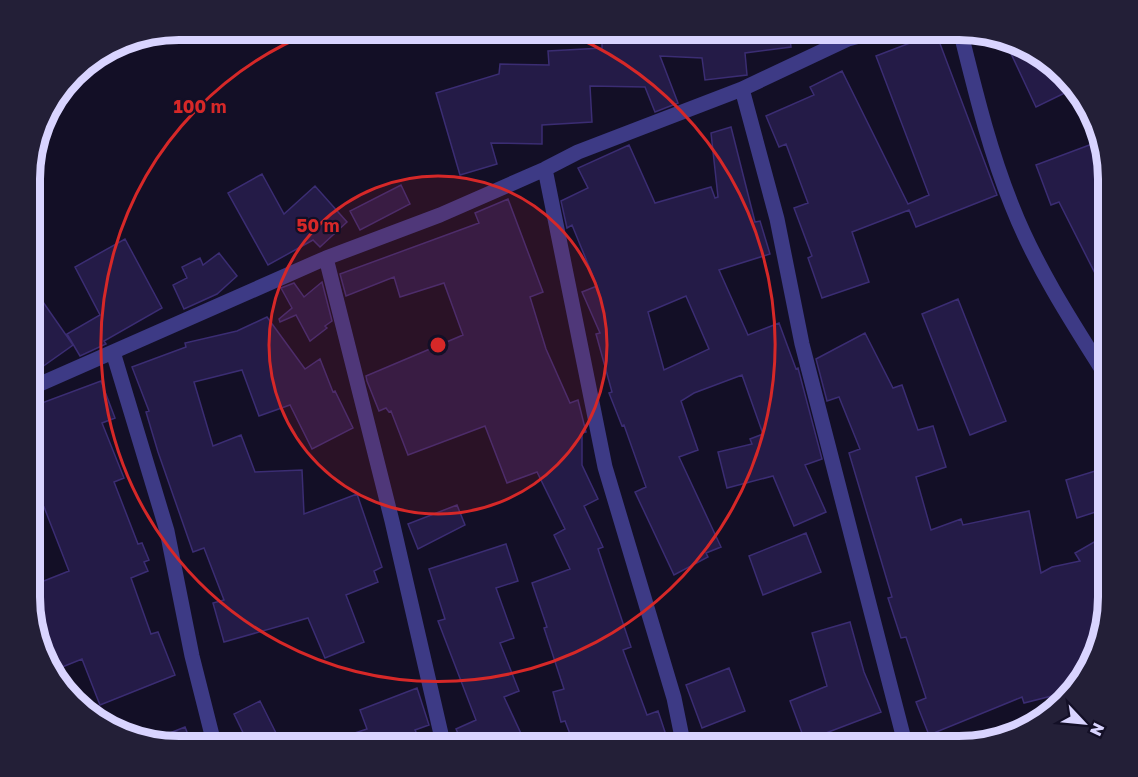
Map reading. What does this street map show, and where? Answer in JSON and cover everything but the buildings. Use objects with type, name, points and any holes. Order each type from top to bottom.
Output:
[{"type":"street","points":[[40,384],[326,258],[440,215],[606,140],[742,89],[846,40]]},
{"type":"street","points":[[963,41],[985,130],[1013,208],[1052,286],[1097,361]]},
{"type":"street","points":[[742,89],[777,219],[802,344],[903,736]]},
{"type":"street","points":[[545,169],[605,467],[674,698],[682,736]]},
{"type":"street","points":[[326,258],[392,521],[441,736]]},
{"type":"street","points":[[113,352],[167,531],[192,656],[212,736]]}]
